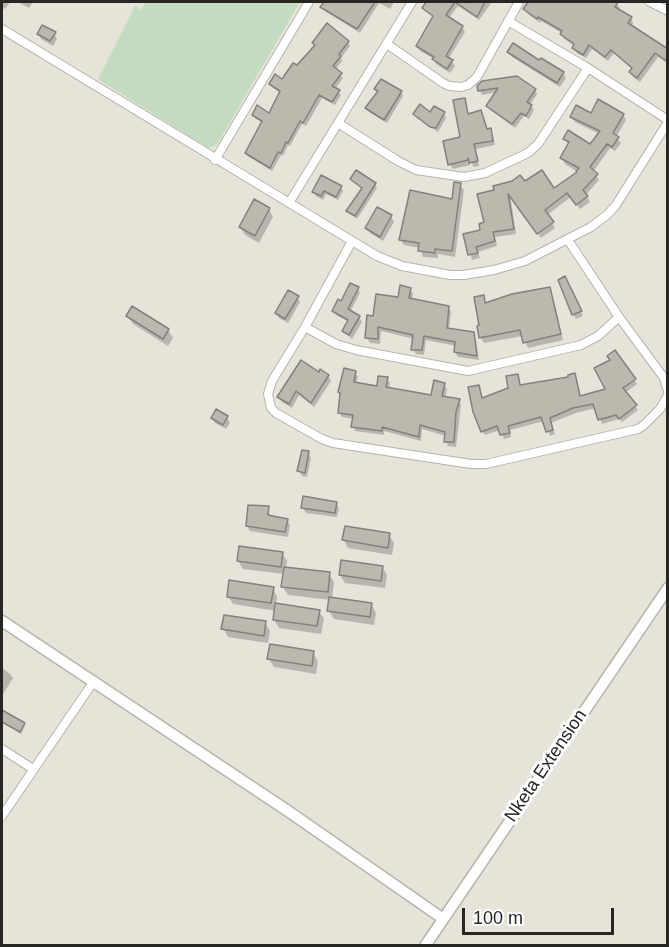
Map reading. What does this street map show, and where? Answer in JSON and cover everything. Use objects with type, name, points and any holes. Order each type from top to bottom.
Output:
[{"type":"street","points":[[215,160],[309,2]]},
{"type":"street","points":[[289,203],[412,2]]},
{"type":"street","points":[[387,44],[442,83],[461,87],[468,85],[477,77],[519,2]]},
{"type":"street","points":[[650,2],[668,11]]},
{"type":"street","points":[[2,29],[376,256],[402,266],[450,275],[464,275],[494,270],[525,261],[591,227],[616,205],[668,121],[588,68],[508,21]]},
{"type":"street","points":[[338,123],[416,170],[464,177],[485,173],[528,153],[538,144],[588,68]]},
{"type":"street","points":[[352,241],[305,327],[272,381],[268,394],[271,408],[322,440],[333,443],[471,464],[486,464],[638,429],[660,409],[668,393],[664,378],[619,317],[568,240]]},
{"type":"street","points":[[305,327],[336,344],[356,350],[468,371],[581,345],[598,336],[619,317]]},
{"type":"street","name":"Nketa Extension","points":[[425,945],[668,588]]},
{"type":"street","points":[[2,621],[288,811],[442,918]]},
{"type":"street","points":[[2,816],[94,681]]},
{"type":"street","points":[[2,749],[33,770]]},
{"type":"green space","points":[[145,2],[300,2],[214,146],[208,148],[98,79],[135,6],[142,10]]},
{"type":"building","points":[[324,2],[375,2],[357,29],[320,7]]},
{"type":"building","points":[[426,2],[455,2],[446,15],[463,26],[446,56],[453,60],[447,69],[432,59],[434,57],[416,46],[433,16],[422,8]]},
{"type":"building","points":[[455,2],[485,2],[477,17]]},
{"type":"building","points":[[528,2],[618,2],[615,7],[632,17],[628,23],[668,49],[668,62],[655,53],[637,78],[629,72],[632,68],[611,50],[605,57],[589,45],[583,55],[572,48],[574,44],[560,34],[562,31],[538,17],[537,19],[523,9]]},
{"type":"building","points":[[327,23],[349,41],[333,66],[342,73],[332,86],[340,90],[332,102],[319,95],[303,123],[300,121],[281,153],[278,152],[270,168],[245,153],[262,121],[252,115],[257,105],[269,113],[280,91],[269,84],[275,74],[282,79],[293,63],[297,65],[315,45],[312,43]]},
{"type":"building","points":[[42,25],[56,32],[50,41],[37,34]]},
{"type":"building","points":[[513,43],[539,60],[541,58],[564,72],[557,83],[507,52]]},
{"type":"building","points":[[517,76],[536,89],[527,102],[532,105],[526,116],[521,113],[512,124],[486,106],[498,88],[478,91],[477,86],[482,81]]},
{"type":"building","points":[[381,79],[402,91],[384,120],[365,108],[378,91],[374,89]]},
{"type":"building","points":[[465,98],[468,114],[481,110],[487,129],[491,128],[493,141],[474,144],[478,161],[469,163],[468,158],[468,160],[448,165],[443,141],[460,137],[453,100]]},
{"type":"building","points":[[598,99],[624,114],[613,133],[619,137],[612,147],[607,144],[590,167],[598,174],[583,190],[588,196],[576,205],[567,193],[545,210],[554,222],[537,234],[508,194],[514,229],[493,232],[495,241],[476,247],[478,253],[468,255],[463,234],[480,230],[479,224],[484,222],[477,194],[494,190],[493,186],[512,181],[520,175],[525,181],[542,170],[554,188],[577,172],[579,168],[560,158],[569,142],[563,139],[568,130],[590,144],[600,131],[570,117],[576,105],[591,113]]},
{"type":"building","points":[[420,104],[430,112],[434,106],[445,112],[436,128],[430,127],[413,114]]},
{"type":"building","points":[[356,170],[376,183],[355,216],[346,211],[362,188],[350,179]]},
{"type":"building","points":[[321,175],[342,186],[336,197],[324,191],[321,196],[312,192]]},
{"type":"building","points":[[454,182],[461,183],[452,251],[435,249],[435,253],[418,251],[419,243],[399,240],[410,190],[452,199]]},
{"type":"building","points":[[254,199],[270,208],[255,236],[239,227]]},
{"type":"building","points":[[377,207],[392,215],[380,237],[365,228]]},
{"type":"building","points":[[565,276],[582,311],[572,315],[558,280]]},
{"type":"building","points":[[350,283],[359,287],[348,309],[360,316],[349,335],[342,331],[348,320],[332,311],[338,299],[341,301]]},
{"type":"building","points":[[400,285],[411,288],[409,298],[449,306],[447,328],[474,332],[477,356],[454,352],[455,342],[424,336],[422,350],[411,350],[413,335],[378,327],[378,339],[365,338],[367,315],[373,316],[376,294],[398,297]]},
{"type":"building","points":[[550,287],[561,334],[523,343],[520,330],[479,338],[474,297],[484,295],[485,303],[512,294]]},
{"type":"building","points":[[288,290],[299,296],[285,319],[275,313]]},
{"type":"building","points":[[132,306],[169,329],[163,339],[126,316]]},
{"type":"building","points":[[615,350],[636,379],[623,388],[637,405],[619,419],[616,415],[598,420],[593,404],[573,408],[550,418],[553,430],[546,432],[541,417],[508,426],[510,433],[500,435],[497,426],[481,432],[473,412],[468,387],[479,385],[482,398],[508,388],[506,376],[518,374],[520,385],[568,377],[575,373],[580,396],[605,389],[594,368],[610,360],[607,356]]},
{"type":"building","points":[[301,360],[319,372],[320,369],[329,375],[311,403],[296,391],[289,404],[277,397]]},
{"type":"building","points":[[344,368],[356,371],[354,382],[377,386],[378,376],[388,377],[386,387],[431,395],[434,380],[445,383],[442,396],[460,399],[456,412],[454,442],[444,442],[445,432],[420,425],[419,437],[382,427],[382,431],[351,427],[353,415],[338,413],[340,393],[338,392]]},
{"type":"building","points":[[216,409],[228,416],[223,425],[211,418]]},
{"type":"building","points":[[302,450],[309,451],[305,473],[297,471]]},
{"type":"building","points":[[303,496],[337,502],[335,513],[301,508]]},
{"type":"building","points":[[248,505],[269,506],[268,515],[288,519],[285,532],[246,526]]},
{"type":"building","points":[[345,526],[390,533],[388,548],[342,540]]},
{"type":"building","points":[[239,546],[283,552],[281,567],[237,561]]},
{"type":"building","points":[[341,560],[383,566],[381,581],[339,575]]},
{"type":"building","points":[[284,567],[330,572],[328,592],[281,587]]},
{"type":"building","points":[[229,580],[274,587],[271,603],[227,597]]},
{"type":"building","points":[[329,597],[372,603],[370,617],[327,611]]},
{"type":"building","points":[[275,603],[320,610],[317,626],[273,620]]},
{"type":"building","points":[[224,615],[266,621],[264,636],[221,629]]},
{"type":"building","points":[[270,644],[314,651],[312,666],[267,659]]},
{"type":"building","points":[[2,710],[25,723],[20,732],[2,722]]}]
